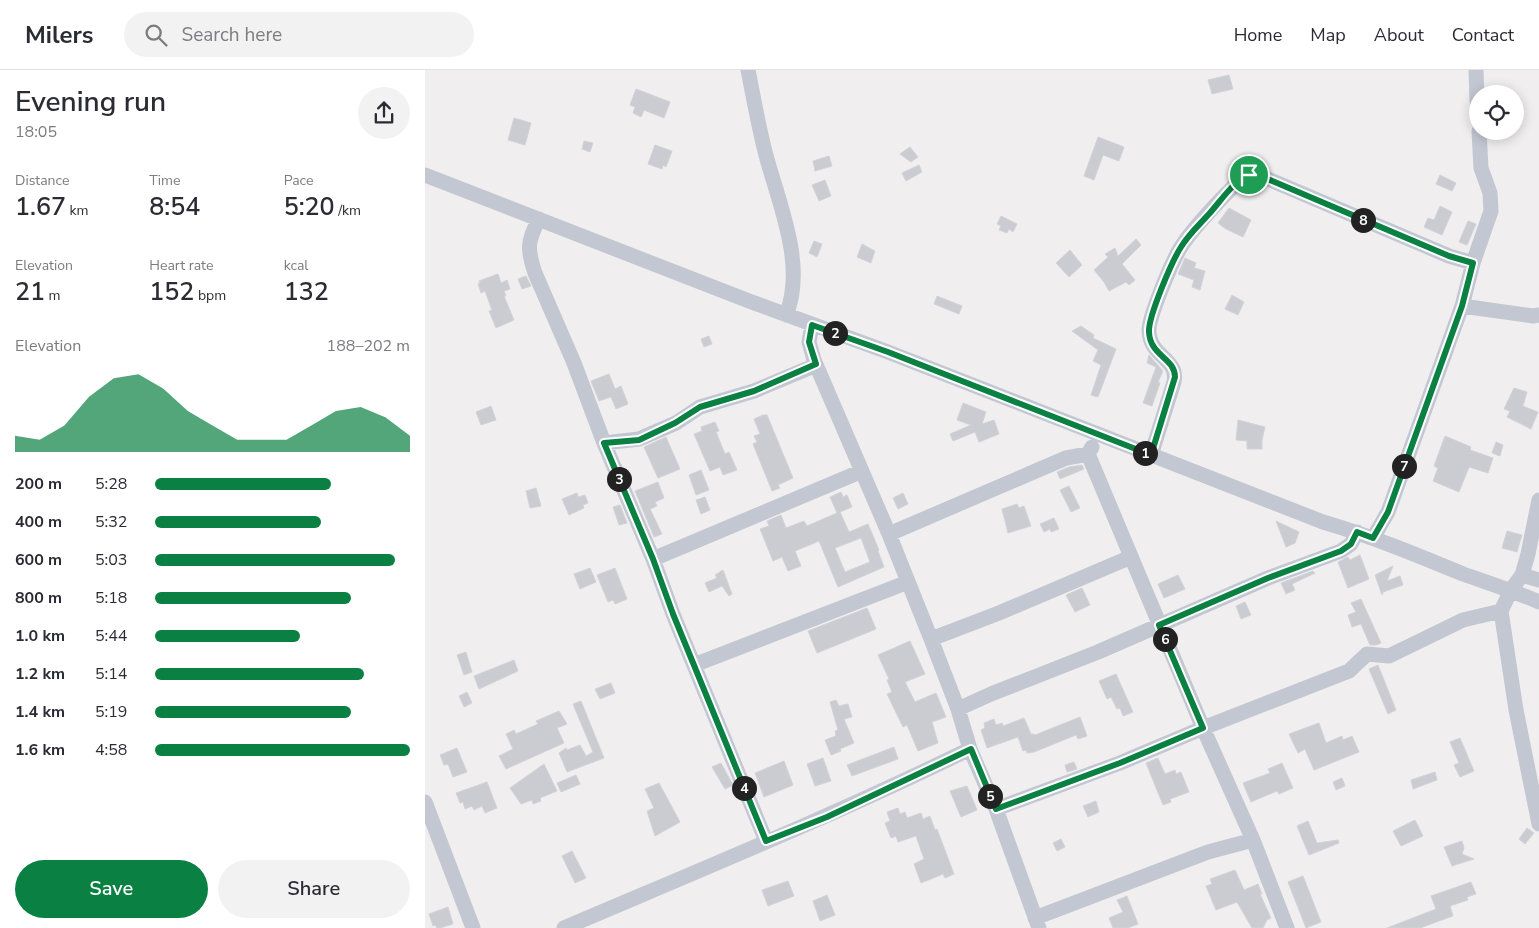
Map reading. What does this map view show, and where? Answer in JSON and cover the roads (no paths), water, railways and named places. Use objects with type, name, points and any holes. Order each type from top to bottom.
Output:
[{"type":"street","points":[[748,70],[767,158],[789,234],[792,292],[786,315]]},
{"type":"street","points":[[1476,70],[1476,85]]},
{"type":"street","points":[[1373,538],[1388,512],[1462,306],[1473,263],[1491,211],[1490,193],[1481,168],[1479,140]]},
{"type":"street","points":[[1151,455],[1175,377],[1171,364],[1155,350],[1151,342],[1149,330],[1152,315],[1165,281],[1183,244],[1234,186],[1244,178],[1254,174],[1261,176],[1449,256],[1473,263]]},
{"type":"street","points":[[425,175],[812,325],[888,352],[1323,522],[1357,532],[1539,602]]},
{"type":"street","points":[[539,219],[530,239],[530,258],[766,841]]},
{"type":"street","points":[[1462,306],[1533,316],[1539,315]]},
{"type":"street","points":[[812,325],[809,342],[816,364],[889,534],[931,638],[1037,923],[1208,852],[1253,840]]},
{"type":"street","points":[[604,443],[639,440],[675,423],[700,407],[754,391],[816,364]]},
{"type":"street","points":[[889,534],[1066,458],[1088,454],[1099,435]]},
{"type":"street","points":[[1088,454],[1203,728],[1253,840],[1287,928]]},
{"type":"street","points":[[653,559],[862,470]]},
{"type":"street","points":[[1539,500],[1522,574],[1511,590],[1501,612],[1516,710],[1539,824]]},
{"type":"street","points":[[958,709],[1098,652],[1268,578],[1341,551],[1351,544],[1357,532]]},
{"type":"street","points":[[931,638],[999,613],[1131,557]]},
{"type":"street","points":[[1522,574],[1539,580]]},
{"type":"street","points":[[695,665],[908,582]]},
{"type":"street","points":[[996,809],[1120,763],[1203,728],[1349,672],[1367,654],[1389,656],[1463,620],[1501,612]]},
{"type":"street","points":[[563,928],[656,890],[766,841],[827,817],[971,749]]},
{"type":"street","points":[[427,812],[473,928]]}]
